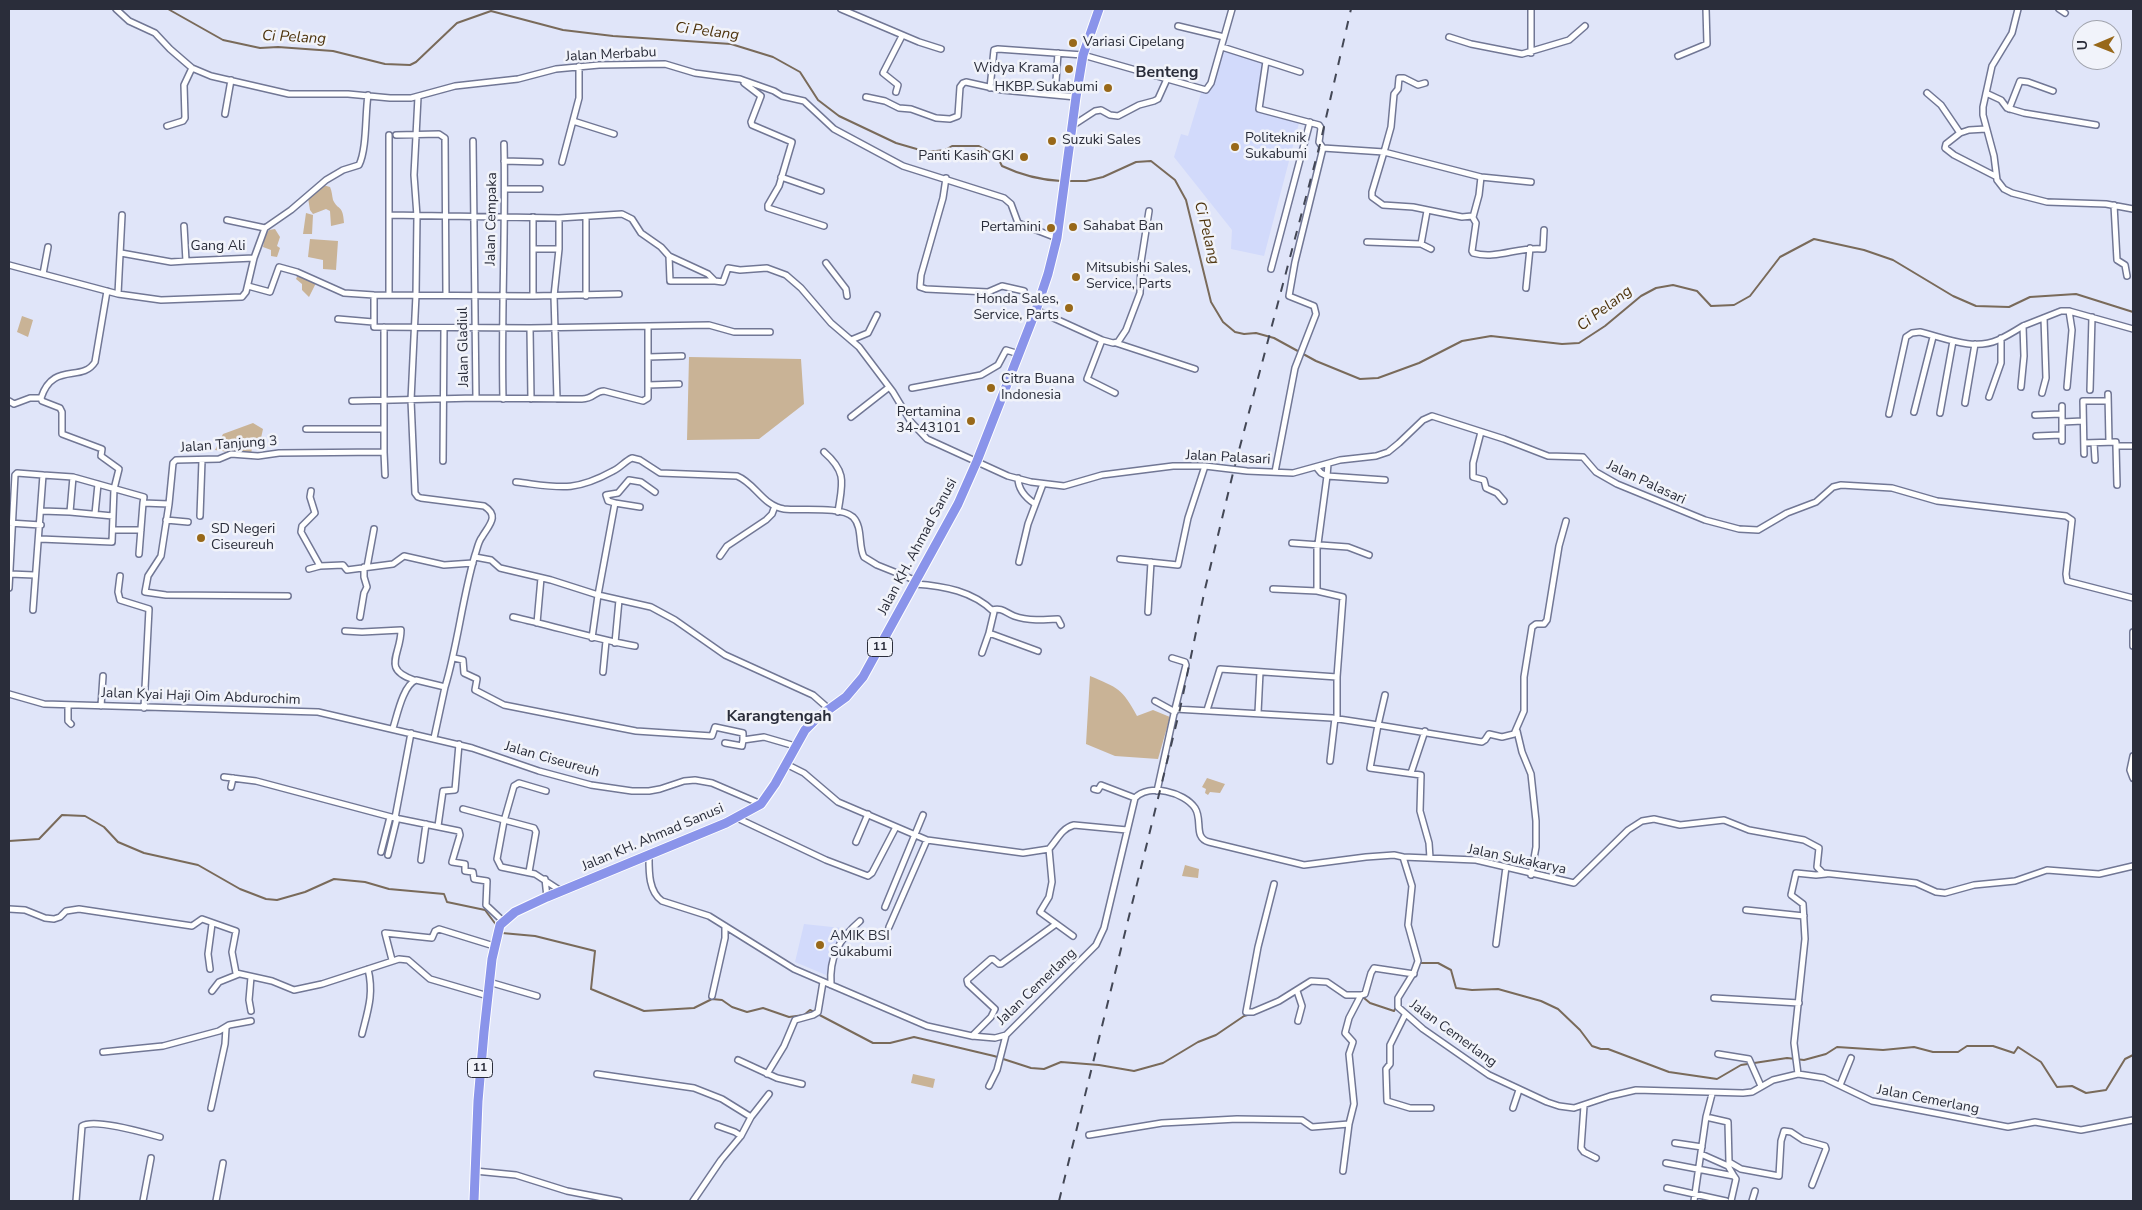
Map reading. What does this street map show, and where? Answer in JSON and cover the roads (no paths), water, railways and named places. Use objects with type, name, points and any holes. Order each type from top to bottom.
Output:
[{"type":"highway","name":"Jalan KH. Ahmad Sanusi","points":[[501,923],[515,912],[560,891],[737,818],[761,804],[786,764],[804,730],[846,697],[863,677],[954,512],[978,461],[1036,310],[1057,238],[1083,55],[1099,9]]},
{"type":"highway","name":"11","points":[[474,1201],[479,1090],[489,982],[496,935],[501,923]]},
{"type":"street","name":"Jalan Merbabu","points":[[116,9],[129,21],[155,33],[192,68],[289,94],[368,95],[390,98],[418,97],[456,86],[518,80],[556,69],[579,66],[665,64],[696,73],[740,79],[774,91],[782,96],[804,101],[834,129],[899,164],[1007,199],[1011,204],[1018,223],[1057,238]]},
{"type":"street","points":[[841,9],[902,36],[941,49]]},
{"type":"street","points":[[990,88],[996,49],[1083,55],[1206,90],[1210,86],[1232,9]]},
{"type":"street","points":[[1531,9],[1531,52]]},
{"type":"street","points":[[1678,56],[1707,44],[1706,9]]},
{"type":"street","points":[[1995,176],[1994,156],[1982,111],[1992,66],[2012,33],[2018,9]]},
{"type":"street","points":[[2059,9],[2065,12]]},
{"type":"street","points":[[1178,26],[1224,37]]},
{"type":"street","points":[[1449,37],[1522,54],[1569,40],[1585,26]]},
{"type":"street","points":[[896,92],[898,85],[883,73],[902,36]]},
{"type":"street","points":[[1222,47],[1300,72]]},
{"type":"street","points":[[1055,95],[1058,52]]},
{"type":"street","points":[[1266,61],[1259,108],[1320,126],[1318,142],[1323,148],[1384,152],[1481,177],[1531,182]]},
{"type":"street","points":[[562,162],[579,98],[579,66]]},
{"type":"street","points":[[167,126],[183,121],[185,118],[184,85],[192,68]]},
{"type":"street","points":[[1425,83],[1418,85],[1404,78],[1399,78],[1398,89],[1394,94],[1391,127],[1372,197],[1383,205],[1413,207],[1427,211],[1473,217]]},
{"type":"street","points":[[740,79],[761,96],[751,122],[752,125],[792,142],[782,178],[768,208],[824,226]]},
{"type":"street","points":[[1072,126],[1094,111],[1100,110],[1110,115],[1118,116],[1139,104],[1154,101],[1158,99],[1167,79]]},
{"type":"street","points":[[226,114],[231,80]]},
{"type":"street","points":[[2009,109],[2020,81],[2053,91]]},
{"type":"street","points":[[866,97],[885,100],[899,108],[911,109],[936,118],[950,119],[958,116],[959,95],[963,83],[966,82],[990,88],[1076,97]]},
{"type":"street","points":[[1927,93],[1946,111],[1960,133]]},
{"type":"street","points":[[1986,93],[2001,100],[2009,109],[2035,116],[2096,125]]},
{"type":"street","points":[[9,265],[118,294],[162,300],[240,297],[246,294],[254,258],[265,228],[291,210],[326,180],[343,170],[359,166],[364,153],[365,110],[368,95]]},
{"type":"street","points":[[418,97],[414,175],[417,216],[416,295],[411,400],[416,493],[421,498],[484,506],[490,510],[492,522],[481,538],[474,560],[454,658],[445,687],[434,738]]},
{"type":"street","points":[[573,121],[614,134]]},
{"type":"street","points":[[1271,269],[1310,122]]},
{"type":"street","points":[[1986,129],[1969,130],[1960,133],[1946,144],[1945,148],[1954,155],[1995,176],[2004,189],[2047,202],[2114,205],[2133,209]]},
{"type":"street","points":[[396,135],[439,134],[445,138],[446,295]]},
{"type":"street","points":[[389,135],[389,295]]},
{"type":"street","name":"Jalan Gladiul","points":[[473,141],[476,398]]},
{"type":"street","name":"Jalan Cempaka","points":[[503,399],[504,144]]},
{"type":"street","points":[[1275,472],[1295,368],[1316,314],[1314,306],[1289,296],[1295,262],[1323,148]]},
{"type":"street","points":[[504,161],[540,162]]},
{"type":"street","points":[[1481,177],[1479,195],[1473,217],[1476,223],[1473,253],[1494,255],[1530,248],[1543,248],[1544,230]]},
{"type":"street","points":[[782,178],[821,191]]},
{"type":"street","points":[[946,178],[943,198],[921,275],[920,286],[926,289],[988,292],[1002,286],[1024,291]]},
{"type":"street","points":[[505,189],[540,189]]},
{"type":"street","points":[[2114,205],[2117,260],[2125,265],[2127,276]]},
{"type":"street","points":[[1116,343],[1121,339],[1126,330],[1140,293],[1142,250],[1149,211]]},
{"type":"street","points":[[1421,244],[1427,211]]},
{"type":"street","points":[[389,215],[559,218],[614,214],[632,219],[641,233],[661,247],[669,256],[708,274],[715,281]]},
{"type":"street","points":[[118,294],[122,215]]},
{"type":"street","points":[[533,217],[533,296]]},
{"type":"street","points":[[586,217],[586,296]]},
{"type":"street","points":[[557,399],[557,328],[554,296],[560,249],[559,218]]},
{"type":"street","points":[[227,220],[265,228]]},
{"type":"street","name":"Gang Ali","points":[[184,226],[186,262],[254,258]]},
{"type":"street","points":[[1367,242],[1421,244],[1431,249]]},
{"type":"street","points":[[43,274],[48,247]]},
{"type":"street","points":[[1526,288],[1530,248]]},
{"type":"street","points":[[533,249],[560,249]]},
{"type":"street","points":[[120,253],[171,262],[186,262]]},
{"type":"street","points":[[669,256],[670,281],[715,281]]},
{"type":"street","points":[[826,263],[846,288],[847,296]]},
{"type":"street","points":[[248,286],[271,292],[279,267],[297,272],[341,292],[374,295],[586,296],[619,294]]},
{"type":"street","name":"Jalan Palasari","points":[[715,281],[723,282],[728,268],[740,270],[767,268],[776,270],[794,281],[859,347],[888,388],[893,392],[911,422],[927,439],[1008,476],[1043,484],[1064,486],[1110,474],[1173,466],[1204,466],[1247,471],[1293,473],[1340,460],[1376,456],[1388,452],[1422,420],[1432,416],[1504,439],[1548,456],[1583,457],[1596,472],[1617,484],[1696,517],[1739,529],[1758,530],[1787,512],[1816,502],[1833,487],[1841,485],[1892,488],[1937,501],[2064,516],[2072,520],[2066,574],[2067,581],[2070,584],[2133,598]]},
{"type":"street","points":[[41,398],[46,385],[51,380],[64,374],[87,370],[94,365],[97,358],[107,291]]},
{"type":"street","points":[[374,295],[374,327],[557,328],[709,325],[734,332],[770,332]]},
{"type":"street","points":[[1036,310],[1102,340],[1195,368]]},
{"type":"street","points":[[1889,414],[1906,337],[1912,333],[1920,332],[1953,341],[1984,344],[2001,338],[2023,326],[2061,312],[2092,317],[2133,329]]},
{"type":"street","points":[[2067,387],[2072,330],[2069,312]]},
{"type":"street","points":[[851,340],[868,333],[878,315]]},
{"type":"street","points":[[2090,390],[2092,317]]},
{"type":"street","points":[[2042,393],[2046,378],[2044,318]]},
{"type":"street","points":[[338,319],[373,322]]},
{"type":"street","points":[[352,401],[476,398],[589,399],[598,392],[604,391],[638,401],[646,401],[648,398],[648,326]]},
{"type":"street","points":[[2021,388],[2024,356],[2023,326]]},
{"type":"street","points":[[384,327],[385,475]]},
{"type":"street","points":[[443,461],[445,399],[444,328]]},
{"type":"street","points":[[530,328],[531,399]]},
{"type":"street","points":[[1914,412],[1933,337]]},
{"type":"street","points":[[1989,397],[2001,363],[2001,338]]},
{"type":"street","points":[[1102,340],[1087,378],[1115,392]]},
{"type":"street","points":[[1940,413],[1953,341]]},
{"type":"street","points":[[1965,403],[1975,344]]},
{"type":"street","points":[[912,388],[981,375],[998,365],[1006,350],[1020,354]]},
{"type":"street","points":[[648,356],[682,356]]},
{"type":"street","points":[[648,385],[679,384]]},
{"type":"street","points":[[851,417],[888,388]]},
{"type":"street","points":[[2108,394],[2108,442]]},
{"type":"street","points":[[9,401],[14,404],[30,398],[41,398],[61,410],[62,434],[102,449],[101,456],[118,468],[114,488],[111,543],[40,539]]},
{"type":"street","points":[[2084,454],[2083,401],[2108,401]]},
{"type":"street","points":[[2036,436],[2062,438],[2062,406]]},
{"type":"street","points":[[2035,414],[2061,414]]},
{"type":"street","points":[[2062,422],[2083,421]]},
{"type":"street","points":[[306,429],[384,429]]},
{"type":"street","points":[[1482,432],[1473,463],[1473,477],[1484,480],[1486,488],[1497,493],[1504,501]]},
{"type":"street","points":[[2084,443],[2116,442],[2117,485]]},
{"type":"street","points":[[2094,443],[2095,460]]},
{"type":"street","points":[[2116,446],[2133,446]]},
{"type":"street","name":"Jalan Tanjung 3","points":[[168,504],[173,463],[176,460],[219,459],[231,454],[258,456],[279,453],[384,452]]},
{"type":"street","points":[[824,452],[832,458],[843,478],[838,512]]},
{"type":"street","points":[[516,482],[563,487],[577,486],[591,482],[615,470],[632,458],[640,460],[660,473],[737,476],[748,482],[766,500],[784,509],[846,512],[856,521],[864,558],[876,565],[892,569],[916,582],[955,589],[981,602],[992,610],[995,616],[982,653]]},
{"type":"street","points":[[200,516],[202,460]]},
{"type":"street","points":[[1317,591],[1318,544],[1328,464]]},
{"type":"street","points":[[1120,559],[1178,565],[1188,518],[1204,466]]},
{"type":"street","points":[[1316,467],[1321,473],[1328,476],[1385,480]]},
{"type":"street","points":[[9,588],[11,499],[16,473],[73,477],[144,497],[139,554]]},
{"type":"street","points":[[33,610],[34,575],[40,539],[43,475]]},
{"type":"street","points":[[70,512],[73,477]]},
{"type":"street","points":[[1018,478],[1020,488],[1030,501],[1035,504]]},
{"type":"street","points":[[640,507],[608,502],[606,495],[618,493],[629,480],[641,482],[655,492]]},
{"type":"street","points":[[95,514],[98,484]]},
{"type":"street","points":[[1019,562],[1035,504],[1043,484]]},
{"type":"street","points":[[311,491],[310,497],[315,513],[302,526],[301,532],[320,566]]},
{"type":"street","points":[[143,503],[168,504],[161,556],[148,576],[145,592],[166,595],[288,596]]},
{"type":"street","points":[[592,638],[615,503]]},
{"type":"street","points":[[720,556],[727,546],[766,520],[772,514],[775,506]]},
{"type":"street","points":[[42,511],[113,516]]},
{"type":"street","points":[[166,520],[188,522]]},
{"type":"street","points":[[1531,874],[1536,848],[1532,774],[1522,752],[1517,731],[1524,711],[1524,677],[1532,627],[1536,624],[1544,624],[1547,620],[1566,520]]},
{"type":"street","points":[[10,523],[41,525]]},
{"type":"street","points":[[360,617],[364,593],[367,587],[364,577],[365,567],[374,529]]},
{"type":"street","points":[[113,530],[141,530]]},
{"type":"street","points":[[1292,543],[1353,548],[1369,555]]},
{"type":"street","points":[[309,569],[320,566],[343,566],[348,570],[393,564],[404,556],[444,565],[474,560],[491,560],[500,568],[598,595],[651,607],[681,624],[725,656],[813,695],[829,709]]},
{"type":"street","points":[[1148,612],[1152,562]]},
{"type":"street","points":[[10,574],[34,575]]},
{"type":"street","points":[[120,576],[118,595],[120,600],[149,609],[144,708]]},
{"type":"street","points":[[537,623],[541,578]]},
{"type":"street","points":[[1273,589],[1317,591],[1343,598],[1336,718],[1330,761]]},
{"type":"street","points":[[615,643],[619,600]]},
{"type":"street","points":[[992,610],[998,608],[1016,617],[1031,620],[1058,619],[1061,625]]},
{"type":"street","points":[[513,617],[592,638],[635,646]]},
{"type":"street","points":[[345,631],[401,630],[395,664],[396,671],[411,682],[445,687]]},
{"type":"street","points":[[2133,632],[2133,646]]},
{"type":"street","points":[[989,633],[1038,651]]},
{"type":"street","points":[[603,672],[606,641]]},
{"type":"street","points":[[454,658],[463,660],[464,673],[477,679],[475,690],[504,705],[636,731],[712,736],[715,727],[742,732],[742,746],[726,743]]},
{"type":"street","points":[[1157,791],[1186,665],[1185,662],[1172,658]]},
{"type":"street","points":[[1207,710],[1220,669],[1337,677]]},
{"type":"street","points":[[1258,713],[1260,672]]},
{"type":"street","points":[[101,706],[103,676]]},
{"type":"street","points":[[393,728],[411,682]]},
{"type":"street","name":"Jalan Kyai Haji Oim Abdurochim","points":[[9,694],[32,701],[68,705],[318,712],[393,728]]},
{"type":"street","points":[[1385,695],[1370,768],[1419,774],[1422,777],[1420,811],[1429,843],[1430,858]]},
{"type":"street","points":[[1155,701],[1175,711],[1207,710],[1336,718],[1425,731],[1482,742],[1490,734],[1506,737],[1517,731]]},
{"type":"street","points":[[68,705],[68,721],[71,724]]},
{"type":"street","name":"Jalan Ciseureuh","points":[[393,728],[459,744],[539,771],[591,785],[632,791],[648,791],[668,787],[684,780],[695,780],[712,783],[761,804]]},
{"type":"street","points":[[1411,773],[1425,731]]},
{"type":"street","points":[[388,855],[411,732]]},
{"type":"street","points":[[743,740],[764,737],[795,746]]},
{"type":"street","points":[[438,826],[443,790],[455,790],[459,744]]},
{"type":"street","points":[[2133,756],[2130,770],[2133,778]]},
{"type":"street","points":[[786,764],[804,773],[838,802],[927,840],[1024,853],[1049,849]]},
{"type":"street","points":[[224,777],[256,781],[394,817],[459,831],[460,835],[452,862],[465,864],[465,871],[473,872],[474,880],[487,881],[486,905],[501,923]]},
{"type":"street","points":[[231,787],[234,778]]},
{"type":"street","points":[[546,791],[516,784],[504,821],[497,859],[498,864],[504,868],[529,872],[544,879],[560,891]]},
{"type":"street","points":[[1094,789],[1098,790],[1101,785],[1135,798],[1145,791],[1175,794],[1189,801],[1196,809],[1202,839],[1304,865],[1390,855],[1403,857],[1412,886],[1408,925],[1418,961],[1414,974],[1374,968],[1371,972],[1365,994],[1361,995],[1349,1018],[1345,1030],[1346,1035],[1353,1042],[1349,1054],[1354,1104],[1348,1124],[1344,1171]]},
{"type":"street","name":"Jalan Cemerlang","points":[[649,855],[652,885],[657,898],[662,901],[709,916],[794,969],[927,1026],[972,1036],[995,1038],[1006,1035],[1056,983],[1089,953],[1100,938],[1135,798]]},
{"type":"street","points":[[463,809],[531,827],[536,832],[529,872]]},
{"type":"street","points":[[856,842],[868,814]]},
{"type":"street","points":[[885,907],[923,815]]},
{"type":"street","points":[[381,852],[394,817]]},
{"type":"street","points":[[737,818],[826,860],[868,876],[872,873],[896,827]]},
{"type":"street","name":"Jalan Sukakarya","points":[[1403,857],[1476,860],[1567,883],[1576,883],[1602,854],[1628,830],[1642,821],[1654,819],[1687,825],[1709,820],[1724,820],[1749,830],[1804,840],[1819,848],[1817,867],[1819,871],[1826,874]]},
{"type":"street","points":[[421,860],[426,824]]},
{"type":"street","points":[[1073,936],[1040,912],[1049,897],[1052,882],[1049,849],[1069,826],[1126,830]]},
{"type":"street","points":[[889,927],[927,840]]},
{"type":"street","points":[[1798,1074],[1794,1044],[1804,954],[1804,916],[1802,904],[1791,895],[1796,874],[1816,876],[1826,874],[1916,883],[1936,892],[1945,893],[1974,885],[2016,881],[2047,870],[2098,874],[2133,866]]},
{"type":"street","points":[[1496,944],[1506,867]]},
{"type":"street","points":[[544,879],[547,897]]},
{"type":"street","points":[[1274,884],[1258,947],[1246,1012],[1249,1014],[1279,1002],[1308,982],[1319,981],[1331,984],[1346,995],[1361,995]]},
{"type":"street","points":[[9,909],[29,910],[45,918],[54,919],[60,917],[66,911],[79,908],[192,926],[195,926],[200,919],[236,931],[232,952],[235,970],[239,974],[294,990],[322,984],[399,958],[408,960],[430,979],[488,996]]},
{"type":"street","points":[[1746,910],[1804,916]]},
{"type":"street","points":[[831,985],[830,970],[832,957],[849,932],[860,921]]},
{"type":"street","points":[[210,969],[208,954],[212,924]]},
{"type":"street","points":[[972,1036],[991,1017],[995,1009],[968,984],[967,980],[993,959],[1001,964],[1056,924]]},
{"type":"street","points":[[712,996],[725,938],[725,926]]},
{"type":"street","points":[[392,960],[385,933],[432,938],[438,929],[494,946]]},
{"type":"street","points":[[362,1034],[371,996],[368,969]]},
{"type":"street","points":[[212,991],[218,982],[239,974]]},
{"type":"street","name":"Jalan Cemerlang","points":[[1414,974],[1398,998],[1398,1007],[1405,1015],[1489,1075],[1519,1090],[1559,1106],[1574,1108],[1584,1106],[1610,1096],[1636,1090],[1712,1094],[1752,1092],[1772,1080],[1798,1074],[1816,1076],[1840,1085],[1856,1095],[1872,1101],[2008,1127],[2035,1122],[2081,1130],[2133,1120]]},
{"type":"street","points":[[251,977],[249,1000],[251,1011]]},
{"type":"street","points":[[489,982],[537,996]]},
{"type":"street","points":[[767,1074],[784,1046],[795,1020],[818,1012],[823,982]]},
{"type":"street","points":[[1297,991],[1302,1006],[1298,1022]]},
{"type":"street","points":[[1714,998],[1798,1003]]},
{"type":"street","points":[[1405,1015],[1390,1046],[1390,1064],[1386,1069],[1387,1101],[1410,1108],[1430,1108]]},
{"type":"street","points":[[103,1052],[155,1047],[226,1028],[234,1024],[251,1021]]},
{"type":"street","points":[[210,1108],[225,1044],[226,1028]]},
{"type":"street","points":[[989,1086],[998,1070],[1006,1035]]},
{"type":"street","points":[[1718,1054],[1749,1059],[1761,1086]]},
{"type":"street","points":[[1840,1085],[1851,1058]]},
{"type":"street","points":[[738,1060],[767,1074],[802,1084]]},
{"type":"street","points":[[598,1074],[694,1088],[722,1099],[751,1117]]},
{"type":"street","points":[[1513,1108],[1519,1090]]},
{"type":"street","points":[[693,1201],[769,1094]]},
{"type":"street","points":[[1695,1198],[1706,1117],[1712,1094]]},
{"type":"street","points":[[1584,1106],[1581,1148],[1584,1152],[1596,1158]]},
{"type":"street","points":[[1706,1117],[1728,1122],[1729,1162],[1748,1171],[1779,1176],[1781,1141],[1784,1131],[1824,1146],[1826,1149],[1812,1185]]},
{"type":"street","points":[[1089,1135],[1162,1123],[1237,1119],[1302,1120],[1312,1127],[1348,1124]]},
{"type":"street","points":[[76,1201],[82,1126],[93,1123],[127,1128],[160,1137]]},
{"type":"street","points":[[718,1126],[741,1136]]},
{"type":"street","points":[[1676,1143],[1702,1147]]},
{"type":"street","points":[[1701,1154],[1728,1166],[1736,1179],[1731,1201]]},
{"type":"street","points":[[143,1201],[151,1158]]},
{"type":"street","points":[[216,1201],[223,1163]]},
{"type":"street","points":[[1666,1163],[1734,1176]]},
{"type":"street","points":[[475,1171],[516,1175],[567,1191],[620,1201]]},
{"type":"street","points":[[1667,1188],[1695,1198],[1726,1201]]},
{"type":"street","points":[[1752,1201],[1755,1191]]},
{"type":"waterway","name":"Ci Pelang","points":[[168,9],[223,40],[260,48],[278,47],[333,51],[385,64],[410,65],[416,62],[457,23],[491,11],[563,30],[613,36],[731,44],[773,57],[800,72],[818,100],[839,116],[896,143],[927,152],[945,150],[952,146],[979,146],[997,156],[1002,166],[1009,169],[1038,178],[1061,181]]},
{"type":"waterway","name":"Ci Pelang","points":[[1068,181],[1086,181],[1103,177],[1136,162],[1151,161],[1175,180],[1186,200],[1211,302],[1223,322],[1235,332],[1244,334],[1256,333],[1274,338],[1316,361],[1360,379],[1378,378],[1419,363],[1462,341],[1491,336],[1562,344],[1579,343],[1605,326],[1641,296],[1656,288],[1673,285],[1697,291],[1711,306],[1734,305],[1750,296],[1780,257],[1814,239],[1864,250],[1893,260],[1953,296],[1976,306],[2009,307],[2030,297],[2076,294],[2133,312]]},
{"type":"waterway","points":[[9,841],[39,839],[62,815],[85,816],[104,827],[118,842],[144,853],[198,865],[240,889],[266,899],[277,900],[305,892],[334,879],[365,882],[389,889],[444,894],[447,902],[485,910],[497,926]]},
{"type":"waterway","points":[[502,933],[535,936],[595,951],[591,989],[644,1011],[694,1008],[712,999],[722,1000],[732,1007],[747,1012],[763,1008],[789,1017],[804,1015],[810,1010],[873,1043],[890,1043],[914,1037],[994,1056],[1031,1068],[1044,1069],[1061,1062],[1099,1065],[1134,1071],[1163,1063],[1198,1042],[1216,1035],[1244,1016],[1251,1014]]},
{"type":"waterway","points":[[1419,963],[1438,963],[1451,970],[1456,988],[1472,990],[1498,989],[1541,1001],[1558,1009],[1580,1030],[1592,1046],[1608,1049],[1669,1072],[1717,1079],[1741,1065],[1787,1058],[1804,1060],[1826,1054],[1837,1047],[1883,1050],[1914,1047],[1933,1052],[1958,1052],[1967,1046],[1993,1046],[2014,1053],[2018,1047],[2041,1062],[2057,1087],[2072,1086],[2086,1093],[2106,1090],[2125,1059],[2133,1055]]},
{"type":"waterway","points":[[1332,987],[1344,996]]},
{"type":"waterway","points":[[1258,1012],[1289,997]]},
{"type":"waterway","points":[[1349,997],[1364,998],[1370,1003],[1394,1011],[1396,1007]]},
{"type":"railway","points":[[1059,1201],[1180,709],[1205,589],[1234,469],[1320,144],[1351,9]]},
{"type":"place","name":"Variasi Cipelang","points":[[1073,43]]},
{"type":"place","name":"Widya Krama","points":[[1069,69]]},
{"type":"place","name":"HKBP Sukabumi","points":[[1108,88]]},
{"type":"place","name":"Suzuki Sales","points":[[1052,141]]},
{"type":"place","name":"Politeknik Sukabumi","points":[[1235,147]]},
{"type":"place","name":"Panti Kasih GKI","points":[[1024,157]]},
{"type":"place","name":"Sahabat Ban","points":[[1073,227]]},
{"type":"place","name":"Pertamini","points":[[1051,228]]},
{"type":"place","name":"Mitsubishi Sales, Service, Parts","points":[[1076,277]]},
{"type":"place","name":"Honda Sales, Service, Parts","points":[[1069,308]]},
{"type":"place","name":"Citra Buana Indonesia","points":[[991,388]]},
{"type":"place","name":"Pertamina 34-43101","points":[[971,421]]},
{"type":"place","name":"SD Negeri Ciseureuh","points":[[201,538]]},
{"type":"place","name":"AMIK BSI Sukabumi","points":[[820,945]]},
{"type":"district","name":"Benteng","points":[[1167,73]]},
{"type":"district","name":"Karangtengah","points":[[779,717]]}]
